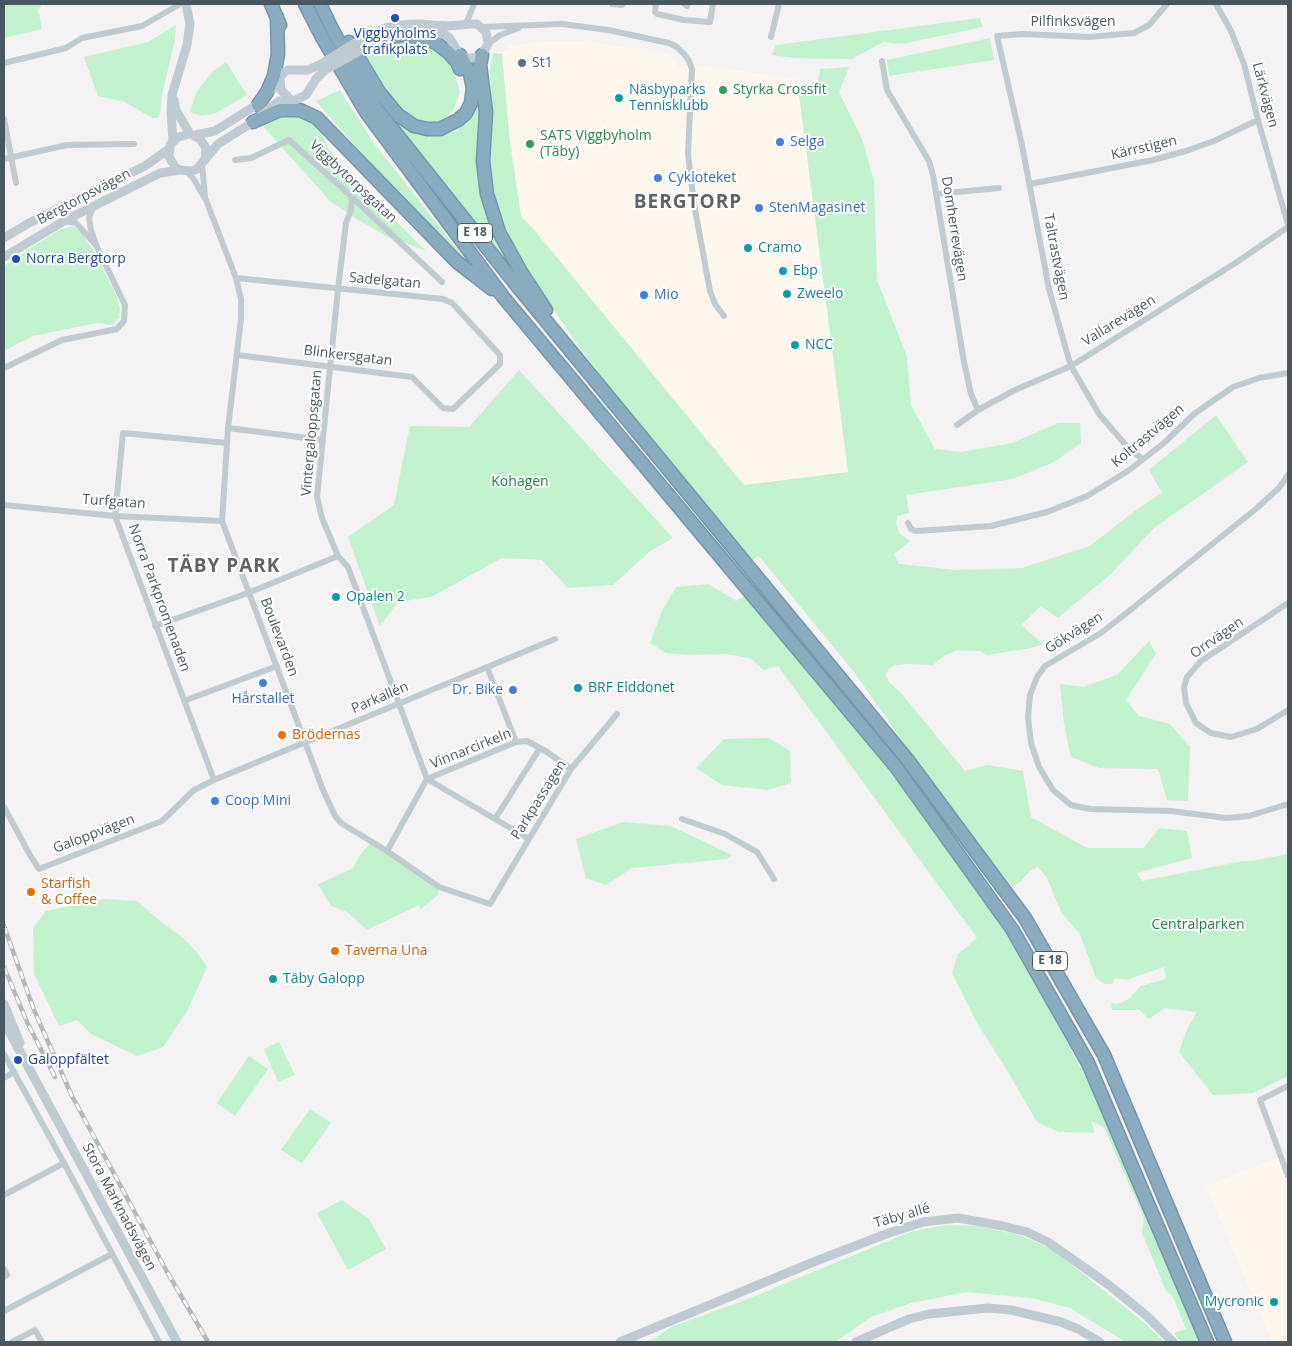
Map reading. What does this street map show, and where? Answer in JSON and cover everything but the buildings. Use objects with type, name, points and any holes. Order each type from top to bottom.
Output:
[{"type":"highway","points":[[271,4],[282,32],[285,54],[282,75]]},
{"type":"highway","name":"E 18","points":[[305,4],[323,39],[366,112],[504,298],[896,766],[1012,929],[1088,1063],[1207,1342]]},
{"type":"highway","name":"E 18","points":[[320,4],[376,107],[518,287],[649,448],[907,758],[1026,918],[1104,1055],[1225,1342]]},
{"type":"highway","points":[[326,4],[379,92],[398,114],[414,126],[440,129],[458,120],[466,113],[471,103],[472,80],[458,50]]},
{"type":"highway","points":[[258,104],[267,92],[274,76],[278,54],[277,17]]},
{"type":"highway","points":[[388,37],[403,35],[422,37],[436,43],[448,52],[456,62],[464,76],[466,95],[464,108],[459,117],[447,126]]},
{"type":"highway","points":[[485,50],[480,65],[486,112],[484,161],[487,194],[499,232],[521,272],[549,316],[649,448]]},
{"type":"highway","points":[[293,100],[307,105],[319,114],[364,166]]},
{"type":"highway","points":[[253,122],[280,110],[300,110],[316,118],[456,262],[504,298]]},
{"type":"street","points":[[4,63],[66,48],[82,38],[142,26],[180,4]]},
{"type":"street","points":[[183,171],[172,163],[169,157],[172,95],[187,45],[190,24],[186,4]]},
{"type":"street","points":[[474,4],[466,24],[456,32],[454,40],[458,50],[471,59],[485,50],[500,35],[525,26]]},
{"type":"street","points":[[612,4],[622,4]]},
{"type":"street","points":[[656,4],[655,12],[657,14],[684,20],[710,22],[713,4]]},
{"type":"street","points":[[771,37],[779,4]]},
{"type":"street","name":"Pilfinksvägen","points":[[997,36],[1023,34],[1089,37],[1134,33],[1150,25],[1167,4]]},
{"type":"street","name":"Lärkvägen","points":[[1216,4],[1239,52],[1247,74],[1288,226]]},
{"type":"street","name":"Bergtorpsvägen","points":[[4,238],[29,223],[145,166],[171,145],[178,136],[215,131],[258,104],[269,94],[282,75],[288,70],[308,70],[323,67],[385,28],[418,24],[448,26],[466,24]]},
{"type":"street","points":[[466,24],[477,24],[486,32],[485,50]]},
{"type":"street","points":[[482,28],[562,24],[608,30],[669,43],[677,47],[684,54],[692,69],[688,154],[694,204],[710,291],[715,304],[724,316]]},
{"type":"street","name":"Bergtorpsvägen","points":[[360,45],[408,32],[438,33],[449,37],[458,50]]},
{"type":"street","name":"Taltrastvägen","points":[[997,36],[1030,184],[1049,290],[1071,366],[1088,397],[1108,427],[1131,452],[1143,460]]},
{"type":"street","name":"Domherrevägen","points":[[882,62],[887,90],[929,161],[933,174],[964,362],[971,394],[978,410]]},
{"type":"street","name":"Bergtorpsvägen","points":[[4,257],[64,220],[160,173],[197,169],[218,144],[253,122],[279,101],[293,100],[306,95],[323,67]]},
{"type":"street","points":[[282,75],[281,90],[293,100]]},
{"type":"street","points":[[172,95],[176,110],[193,135],[204,143],[206,148],[203,162]]},
{"type":"street","points":[[4,119],[16,183]]},
{"type":"street","name":"Kärrstigen","points":[[1030,184],[1153,160],[1186,151],[1258,120]]},
{"type":"street","name":"Viggbytorpsgatan","points":[[235,160],[251,158],[288,140],[442,282]]},
{"type":"street","points":[[4,159],[68,146],[134,144]]},
{"type":"street","name":"Boulevarden","points":[[203,162],[206,200]]},
{"type":"street","name":"Boulevarden","points":[[183,171],[193,178],[206,200],[236,278],[241,299],[241,319],[228,428],[222,520],[330,808],[334,816],[341,823],[387,851],[439,887],[490,904]]},
{"type":"street","points":[[936,194],[999,188]]},
{"type":"street","name":"Vintergaloppsgatan","points":[[352,197],[351,210],[346,223],[338,289],[317,497],[322,518],[338,556],[348,567],[427,779]]},
{"type":"street","points":[[4,368],[62,340],[117,329],[124,322],[125,305],[97,247],[89,218],[94,206]]},
{"type":"street","points":[[64,220],[76,223],[97,247]]},
{"type":"street","name":"Vallarevägen","points":[[957,425],[978,410],[1015,390],[1071,366],[1237,262],[1288,226]]},
{"type":"street","name":"Sadelgatan","points":[[236,278],[443,298],[452,303],[500,355],[500,364],[453,409],[443,408]]},
{"type":"street","name":"Blinkersgatan","points":[[237,354],[412,377],[443,408]]},
{"type":"street","name":"Koltrastvägen","points":[[908,523],[916,531],[991,526],[1048,512],[1087,496],[1128,471],[1164,443],[1194,414],[1233,387],[1259,378],[1288,373]]},
{"type":"street","points":[[228,428],[323,440]]},
{"type":"street","name":"Norra Parkpromenaden","points":[[214,780],[115,516],[123,433],[227,443]]},
{"type":"street","name":"Gökvägen","points":[[1288,475],[1279,488],[1257,508],[1124,615],[1101,632],[1044,666],[1037,677],[1030,695],[1028,717],[1031,743],[1039,767],[1053,790],[1071,805],[1090,809],[1171,811],[1226,818],[1249,816],[1288,804]]},
{"type":"street","name":"Turfgatan","points":[[4,505],[115,516],[222,520]]},
{"type":"street","points":[[155,626],[338,556]]},
{"type":"street","name":"Orrvägen","points":[[1288,603],[1201,661],[1187,678],[1184,687],[1186,703],[1196,723],[1212,733],[1231,737],[1257,729],[1288,710]]},
{"type":"street","name":"Parkallén","points":[[214,780],[555,639]]},
{"type":"street","points":[[184,701],[277,666]]},
{"type":"street","points":[[486,667],[516,742]]},
{"type":"street","name":"Parkpassagen","points":[[490,904],[571,769],[617,714]]},
{"type":"street","name":"Vinnarcirkeln","points":[[427,779],[516,742],[528,741],[571,769]]},
{"type":"street","points":[[496,819],[540,748]]},
{"type":"street","points":[[387,851],[427,779]]},
{"type":"street","name":"Vinnarcirkeln","points":[[427,779],[529,839]]},
{"type":"street","name":"Galoppvägen","points":[[4,807],[39,869],[162,821],[194,790],[214,780]]},
{"type":"street","points":[[682,819],[725,834],[757,852],[774,879]]},
{"type":"street","name":"Stora Marknadsvägen","points":[[4,1004],[38,1084]]},
{"type":"street","name":"Stora Marknadsvägen","points":[[4,1022],[177,1342]]},
{"type":"street","points":[[4,1054],[159,1342]]},
{"type":"street","points":[[4,1078],[14,1072]]},
{"type":"street","points":[[1288,1086],[1260,1100],[1288,1176]]},
{"type":"street","points":[[4,1195],[64,1163]]},
{"type":"street","name":"Täby allé","points":[[620,1342],[816,1260],[886,1234],[923,1222],[958,1218],[1027,1232],[1048,1242],[1109,1285],[1147,1316],[1173,1342]]},
{"type":"street","points":[[4,1311],[112,1254]]},
{"type":"street","points":[[4,1269],[7,1275],[4,1277]]},
{"type":"street","points":[[856,1342],[909,1319],[929,1314],[988,1308],[1011,1310],[1061,1322],[1078,1329],[1100,1342]]},
{"type":"street","points":[[12,1342],[36,1330],[42,1342]]},
{"type":"shaded area","points":[[549,41],[583,41],[664,53],[673,57],[679,67],[699,65],[797,79],[848,472],[744,486],[521,216],[510,143],[501,51],[509,50],[508,46]]},
{"type":"shaded area","points":[[1288,1153],[1288,1342],[1272,1342],[1206,1186]]},
{"type":"green space","points":[[4,4],[40,4],[41,8],[38,9],[42,29],[4,38]]},
{"type":"green space","points":[[980,18],[983,27],[901,44],[883,42],[852,59],[794,58],[772,55],[776,45]]},
{"type":"green space","points":[[176,25],[175,39],[158,118],[152,118],[125,102],[98,96],[84,57],[148,42]]},
{"type":"green space","points":[[990,38],[994,60],[889,76],[887,60]]},
{"type":"green space","points":[[401,40],[424,44],[446,58],[454,72],[460,93],[453,110],[443,120],[430,124],[412,120],[390,99],[360,55],[383,43]]},
{"type":"green space","name":"Centralparken","points":[[493,53],[502,54],[510,143],[521,216],[744,485],[848,472],[798,87],[817,90],[820,69],[849,67],[839,92],[862,139],[874,181],[877,280],[907,357],[911,405],[935,449],[961,452],[1012,443],[1058,423],[1080,423],[1081,443],[1054,462],[1013,479],[906,495],[909,513],[897,516],[896,524],[900,534],[910,541],[894,554],[899,564],[955,570],[1022,568],[1090,546],[1136,510],[1162,493],[1149,470],[1216,415],[1248,462],[1154,528],[1111,574],[1058,618],[1041,606],[1021,625],[1043,644],[1031,648],[988,655],[979,651],[958,650],[944,656],[933,665],[895,665],[889,669],[886,675],[889,682],[901,693],[965,771],[987,765],[1023,771],[1031,817],[1087,848],[1144,848],[1159,828],[1187,831],[1192,858],[1137,873],[1142,881],[1288,854],[1288,1076],[1253,1093],[1213,1095],[1179,1052],[1187,1029],[1197,1012],[1165,1008],[1149,1019],[1139,1010],[1112,1010],[1111,1003],[1117,1004],[1129,999],[1141,986],[1166,979],[1164,967],[1126,980],[1115,978],[1112,984],[1105,984],[1096,978],[1080,934],[1061,912],[1047,878],[1038,867],[1031,870],[1019,883],[1012,886],[962,826],[854,672],[759,556],[751,561],[613,392],[580,348],[520,260],[504,224],[495,194],[490,157],[492,111],[490,69]]},
{"type":"green space","points":[[226,62],[247,95],[216,113],[201,116],[190,112],[196,93],[212,72]]},
{"type":"green space","points":[[340,90],[373,142],[469,264],[427,228],[316,101]]},
{"type":"green space","points":[[478,95],[477,159],[483,198],[510,262],[508,264],[386,109],[413,131],[432,136],[457,131],[473,112]]},
{"type":"green space","points":[[298,115],[313,122],[321,132],[328,148],[363,188],[426,251],[386,236],[330,201],[261,124],[270,117]]},
{"type":"green space","points":[[72,226],[81,232],[93,250],[117,297],[120,308],[119,318],[111,325],[97,323],[33,336],[4,351],[4,266],[36,244],[62,229]]},
{"type":"green space","name":"Kohagen","points":[[519,370],[673,538],[650,551],[613,585],[568,588],[542,560],[502,558],[431,597],[398,602],[380,626],[348,537],[394,505],[410,426],[469,427]]},
{"type":"green space","points":[[709,584],[736,601],[745,595],[906,791],[971,880],[1009,939],[1086,1078],[1125,1160],[1202,1342],[1181,1342],[1174,1333],[1186,1329],[1173,1297],[1166,1291],[1142,1233],[1144,1218],[1104,1127],[1091,1121],[1095,1133],[1059,1132],[1037,1122],[977,1023],[952,973],[958,954],[977,938],[778,666],[764,670],[750,658],[726,654],[688,655],[666,653],[650,643],[662,611],[676,587]]},
{"type":"green space","points":[[1149,641],[1156,654],[1126,700],[1139,716],[1170,724],[1190,747],[1188,801],[1167,800],[1158,769],[1099,768],[1071,757],[1064,724],[1060,684],[1083,687],[1117,675]]},
{"type":"green space","points":[[769,738],[790,751],[791,783],[768,790],[722,785],[696,768],[724,739]]},
{"type":"green space","points":[[623,822],[671,826],[732,855],[727,859],[632,868],[606,885],[586,878],[576,839]]},
{"type":"green space","points":[[372,842],[439,887],[438,895],[421,909],[419,905],[367,930],[347,912],[331,906],[318,884],[352,869],[363,851]]},
{"type":"green space","points":[[104,899],[137,901],[182,937],[195,950],[207,967],[187,1011],[163,1047],[137,1056],[91,1034],[77,1020],[59,1026],[34,974],[33,928],[46,911]]},
{"type":"green space","points":[[279,1042],[295,1075],[278,1082],[264,1049]]},
{"type":"green space","points":[[249,1056],[268,1069],[235,1116],[217,1103]]},
{"type":"green space","points":[[310,1109],[331,1123],[302,1163],[281,1150]]},
{"type":"green space","points":[[342,1200],[369,1219],[386,1249],[348,1270],[317,1213]]},
{"type":"green space","points":[[946,1225],[976,1226],[1019,1235],[1053,1250],[1147,1325],[1164,1342],[1124,1342],[1070,1308],[1032,1298],[967,1292],[911,1303],[871,1317],[835,1342],[643,1342],[655,1338],[671,1327],[743,1301],[910,1232]]},
{"type":"railway","points":[[4,926],[34,1010],[72,1096],[166,1270],[208,1342]]},
{"type":"railway","points":[[4,967],[27,1022],[55,1077]]},
{"type":"place","name":"Viggbyholms trafikplats","points":[[395,18]]},
{"type":"place","name":"St1","points":[[522,63]]},
{"type":"place","name":"Styrka Crossfit","points":[[723,90]]},
{"type":"place","name":"Näsbyparks Tennisklubb","points":[[619,98]]},
{"type":"place","name":"Selga","points":[[780,142]]},
{"type":"place","name":"SATS Viggbyholm (Täby)","points":[[530,144]]},
{"type":"place","name":"Cykloteket","points":[[658,178]]},
{"type":"place","name":"StenMagasinet","points":[[759,208]]},
{"type":"place","name":"Cramo","points":[[748,248]]},
{"type":"place","name":"Norra Bergtorp","points":[[16,259]]},
{"type":"place","name":"Ebp","points":[[783,271]]},
{"type":"place","name":"Zweelo","points":[[787,294]]},
{"type":"place","name":"Mio","points":[[644,295]]},
{"type":"place","name":"NCC","points":[[795,345]]},
{"type":"place","name":"Opalen 2","points":[[336,597]]},
{"type":"place","name":"Hårstallet","points":[[263,683]]},
{"type":"place","name":"BRF Elddonet","points":[[578,688]]},
{"type":"place","name":"Dr. Bike","points":[[513,690]]},
{"type":"place","name":"Brödernas","points":[[282,735]]},
{"type":"place","name":"Coop Mini","points":[[215,801]]},
{"type":"place","name":"Starfish & Coffee","points":[[31,892]]},
{"type":"place","name":"Taverna Una","points":[[335,951]]},
{"type":"place","name":"Täby Galopp","points":[[273,979]]},
{"type":"place","name":"Galoppfältet","points":[[18,1060]]},
{"type":"place","name":"Mycronic","points":[[1274,1302]]},
{"type":"district","name":"BERGTORP","points":[[688,203]]},
{"type":"district","name":"TÄBY PARK","points":[[224,567]]}]
